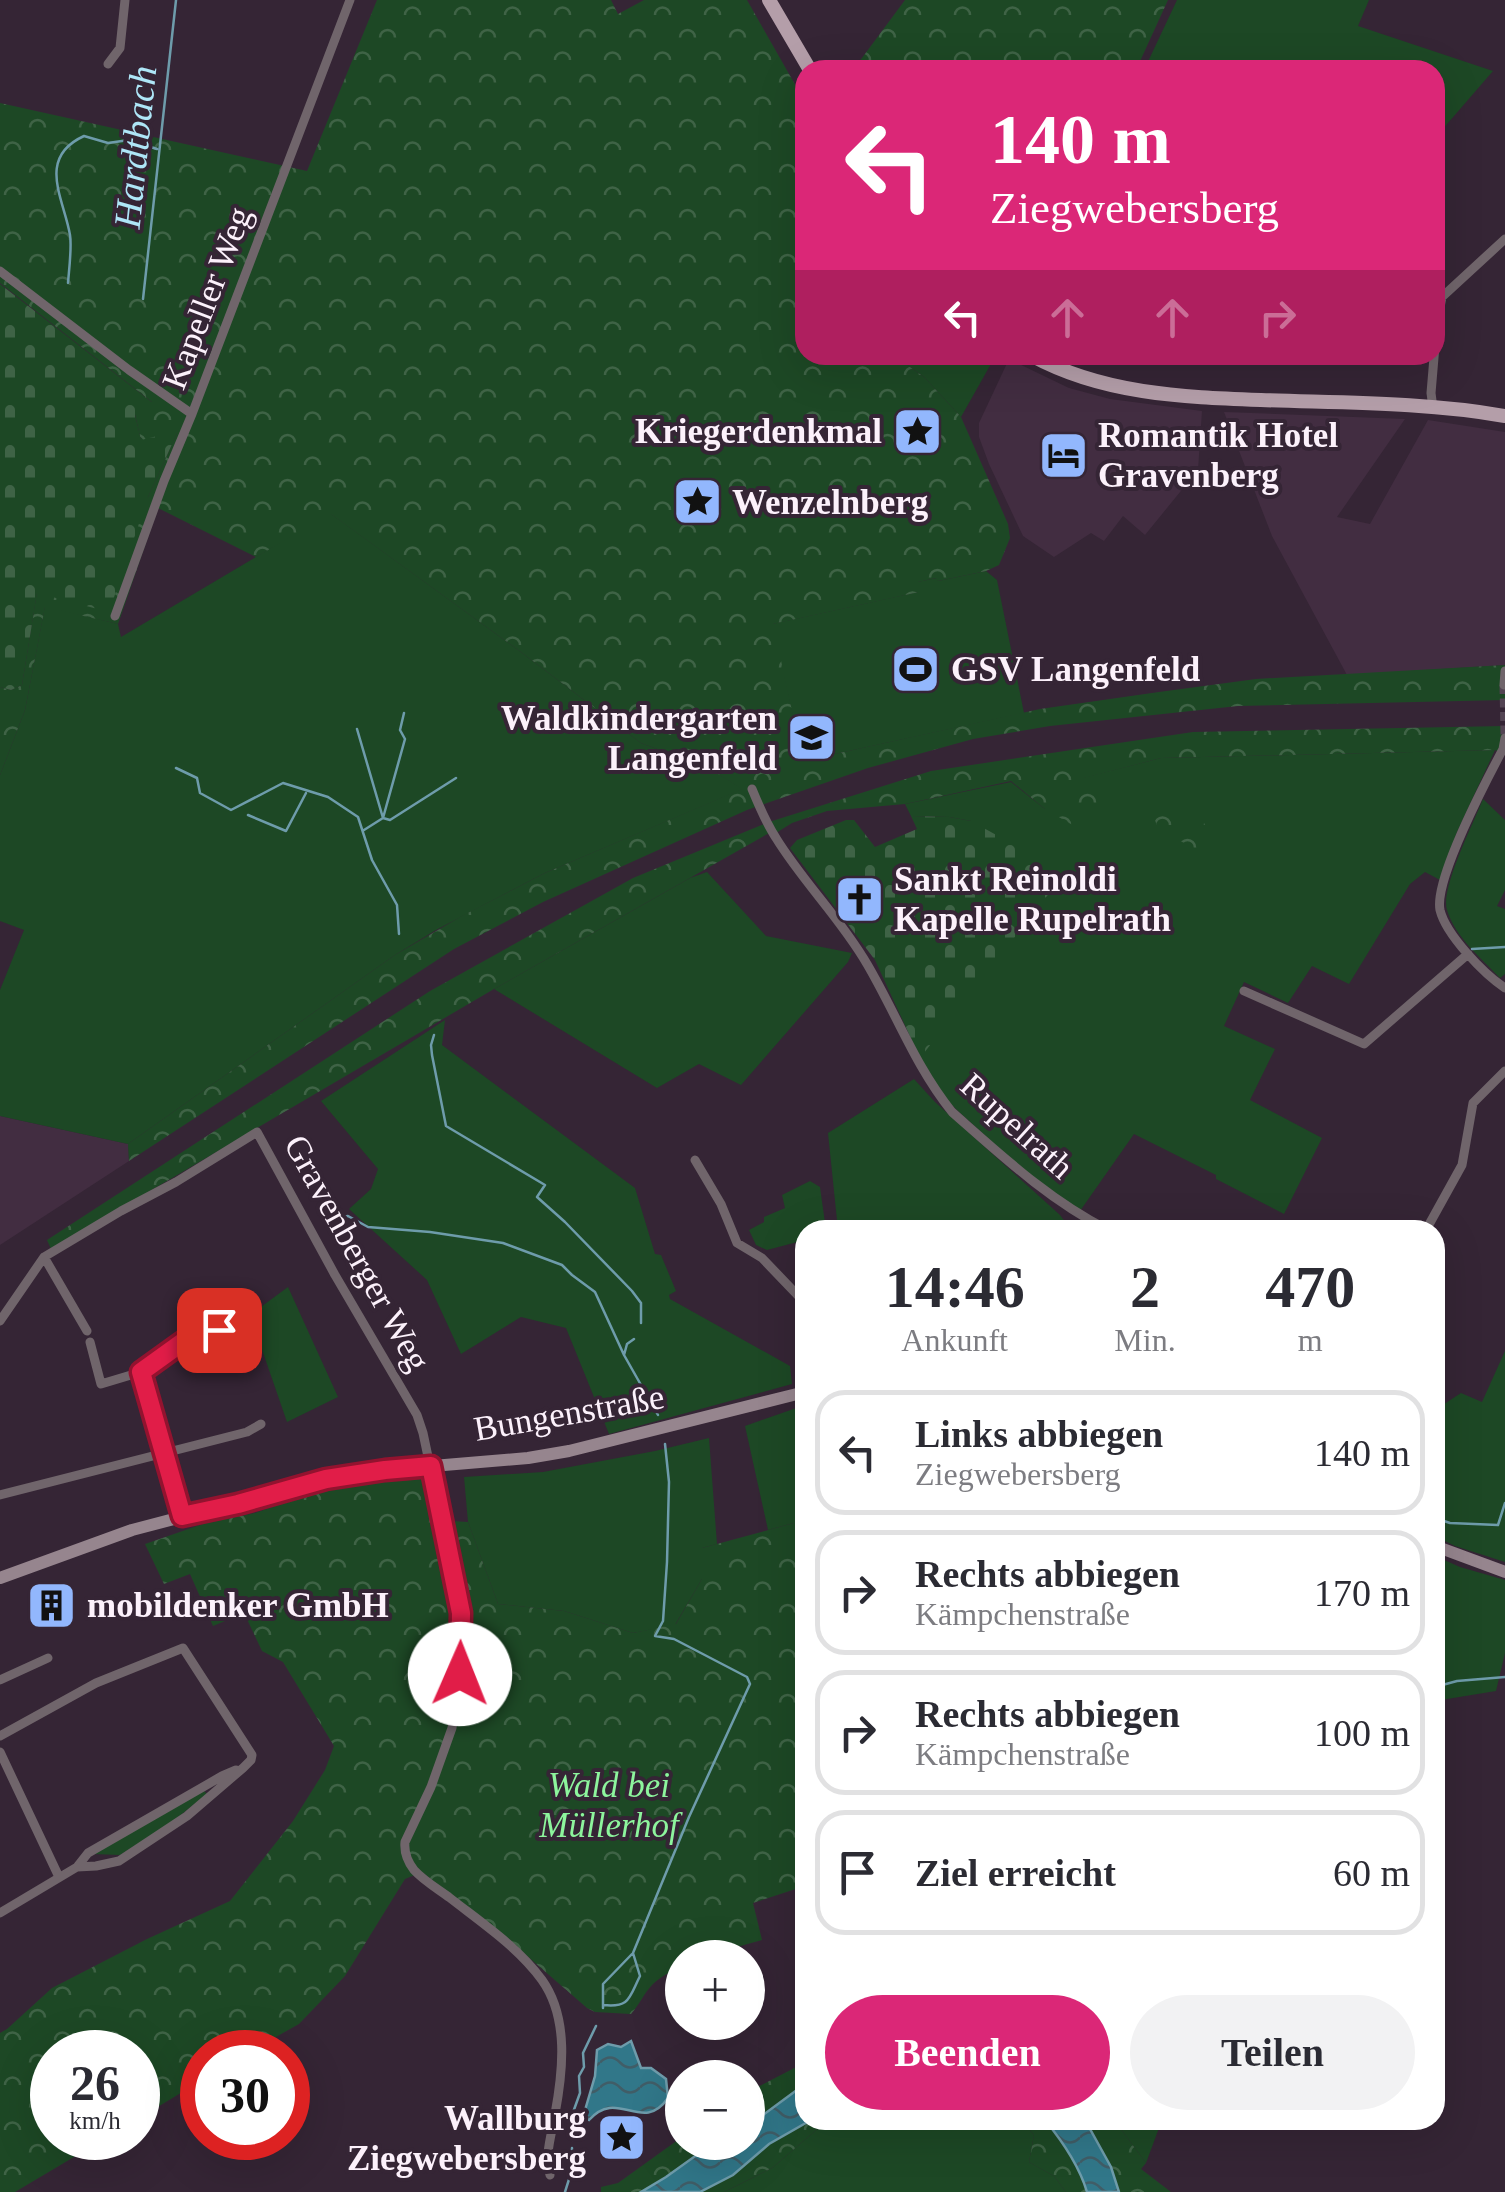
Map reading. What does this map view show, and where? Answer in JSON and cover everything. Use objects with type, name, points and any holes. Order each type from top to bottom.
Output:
[{"type":"main road","points":[[771,4],[804,60]]},
{"type":"main road","points":[[1049,365],[1126,389],[1196,398],[1433,408],[1505,416]]},
{"type":"main road","name":"Bungenstraße","points":[[0,1578],[132,1530],[326,1479],[569,1451],[795,1394]]},
{"type":"main road","points":[[1445,1550],[1505,1572]]},
{"type":"street","points":[[108,64],[120,48],[125,0]]},
{"type":"street","name":"Kapeller Weg","points":[[115,616],[350,0]]},
{"type":"street","points":[[1445,295],[1505,239]]},
{"type":"street","points":[[0,271],[192,414]]},
{"type":"street","points":[[1433,408],[1434,365]]},
{"type":"street","points":[[1504,685],[1505,671]]},
{"type":"street","points":[[1505,738],[1465,826],[1440,901],[1442,914],[1468,954],[1505,988]]},
{"type":"street","name":"Rupelrath","points":[[752,789],[774,836],[867,963],[916,1061],[952,1112],[1052,1198],[1087,1220]]},
{"type":"street","points":[[1244,991],[1364,1044],[1468,954]]},
{"type":"street","points":[[1432,1220],[1462,1166],[1474,1103],[1505,1070]]},
{"type":"street","name":"Gravenberger Weg","points":[[0,1321],[44,1258],[257,1132],[417,1415],[431,1466]]},
{"type":"street","points":[[695,1160],[722,1204],[737,1242],[762,1258],[795,1293]]},
{"type":"street","points":[[44,1258],[87,1331]]},
{"type":"street","points":[[90,1342],[101,1384],[141,1372],[191,1336],[219,1330],[244,1311]]},
{"type":"street","points":[[141,1372],[182,1516]]},
{"type":"street","points":[[0,1495],[247,1432],[261,1424]]},
{"type":"street","points":[[431,1466],[461,1613],[460,1674],[452,1728],[432,1788],[404,1849],[416,1872],[494,1931],[545,1984],[558,2016],[562,2050],[548,2150],[550,2174]]},
{"type":"street","points":[[0,1736],[96,1684],[183,1648],[252,1754],[243,1768],[186,1816],[118,1861],[77,1867]]},
{"type":"street","points":[[0,1680],[48,1658]]},
{"type":"street","points":[[0,1752],[59,1877]]},
{"type":"street","points":[[0,1914],[77,1867],[88,1854],[207,1784],[243,1768]]},
{"type":"shaded area","points":[[1006,365],[1021,365],[1069,388],[1110,399],[1202,411],[1198,470],[1145,535],[1123,516],[1104,541],[1091,533],[1054,557],[1023,536],[989,464],[979,437],[979,423]]},
{"type":"shaded area","points":[[1224,412],[1405,419],[1337,517],[1370,524],[1428,420],[1505,432],[1505,665],[1347,675],[1272,536]]},
{"type":"shaded area","points":[[0,1116],[128,1144],[129,1161],[0,1245]]},
{"type":"green space","points":[[377,0],[611,0],[618,14],[644,0],[747,0],[795,84],[795,365],[907,365],[924,377],[961,417],[1008,524],[1010,538],[999,565],[986,571],[918,582],[919,592],[773,624],[803,761],[1040,709],[1256,679],[1505,665],[1505,700],[1238,706],[1050,726],[973,739],[868,768],[747,810],[543,902],[454,949],[129,1161],[128,1144],[395,955],[545,873],[742,789],[707,767],[641,743],[331,514],[256,557],[158,508],[118,624],[45,607],[25,710],[0,775],[0,687],[11,690],[22,685],[37,592],[148,497],[177,433],[141,441],[135,414],[152,402],[0,283],[0,103],[307,171]]},
{"type":"green space","points":[[905,0],[1168,0],[1141,60],[860,60]]},
{"type":"green space","points":[[1177,0],[1369,0],[1358,26],[1493,71],[1445,126],[1445,60],[1149,60]]},
{"type":"green space","points":[[0,284],[153,403],[150,411],[135,415],[141,440],[178,431],[148,497],[109,612],[37,593],[22,685],[11,690],[0,687]]},
{"type":"green space","points":[[907,365],[990,365],[961,417],[924,377]]},
{"type":"green space","points":[[330,513],[641,743],[707,767],[743,789],[545,873],[436,930],[128,1144],[0,1116],[0,990],[24,930],[0,921],[0,775],[25,710],[45,606],[118,624],[121,637]]},
{"type":"green space","points":[[986,571],[997,580],[1024,713],[803,761],[772,624],[918,592],[917,582]]},
{"type":"green space","points":[[1505,726],[1505,755],[1495,750],[1161,758],[1084,778],[1114,802],[1088,834],[1045,809],[1011,781],[905,804],[827,811],[792,823],[494,989],[51,1249],[47,1240],[430,991],[633,878],[769,822],[931,771],[1193,732]]},
{"type":"green space","points":[[1495,750],[1457,832],[1440,880],[1425,872],[1410,884],[1349,984],[1312,966],[1288,1003],[1244,982],[1224,1026],[1275,1049],[1250,1100],[1322,1138],[1284,1214],[1134,1134],[1080,1211],[1021,1168],[958,1111],[941,1094],[920,1058],[971,821],[911,816],[905,804],[1011,782],[1045,809],[1082,778],[1161,758]]},
{"type":"green space","points":[[1483,799],[1505,820],[1505,890],[1497,906],[1505,909],[1505,974],[1500,978],[1462,938],[1451,920],[1446,900],[1453,872]]},
{"type":"green space","points":[[1168,802],[1199,810],[1212,843],[1201,852],[1158,829],[1155,820]]},
{"type":"green space","points":[[911,816],[971,821],[1065,873],[920,1058],[875,960],[790,848],[797,840],[846,820],[854,820],[875,847],[917,829]]},
{"type":"green space","points":[[707,872],[766,936],[852,953],[741,1085],[699,1064],[657,1088],[494,989],[690,878]]},
{"type":"green space","points":[[445,1020],[442,1045],[635,1188],[655,1254],[661,1255],[676,1291],[669,1295],[670,1299],[790,1366],[792,1384],[609,1434],[566,1328],[521,1317],[461,1354],[427,1280],[349,1209],[371,1189],[378,1169],[321,1101]]},
{"type":"green space","points":[[914,1079],[1064,1220],[837,1220],[828,1133]]},
{"type":"green space","points":[[810,1181],[820,1187],[825,1220],[795,1220],[795,1243],[767,1250],[756,1245],[749,1230],[764,1222],[764,1217],[785,1208],[782,1195]]},
{"type":"green space","points":[[288,1287],[338,1397],[287,1422],[250,1315]]},
{"type":"green space","points":[[1505,1351],[1505,1562],[1445,1541],[1445,1403],[1461,1393],[1482,1402]]},
{"type":"green space","points":[[795,1408],[795,1523],[768,1530],[745,1426]]},
{"type":"green space","points":[[709,1438],[717,1544],[702,1548],[702,1579],[675,1625],[633,1633],[564,1611],[498,1604],[468,1522],[464,1477],[543,1472]]},
{"type":"green space","name":"Wald bei Müllerhof","points":[[430,1477],[451,1521],[468,1522],[498,1604],[564,1611],[633,1633],[676,1624],[702,1579],[702,1548],[795,1523],[795,1889],[753,1903],[762,1940],[665,1940],[665,1975],[650,1987],[631,2014],[587,2008],[422,1872],[405,1879],[345,1976],[299,2024],[288,2030],[180,2030],[180,2093],[160,2106],[160,2030],[30,2030],[30,2160],[69,2160],[15,2192],[0,2192],[0,2033],[52,1988],[230,1901],[293,1821],[325,1770],[334,1746],[283,1662],[262,1651],[244,1613],[213,1626],[190,1574],[164,1584],[145,1544],[203,1524],[255,1513],[343,1483]]},
{"type":"green space","points":[[1445,1560],[1505,1580],[1505,1653],[1496,1691],[1445,1699]]},
{"type":"green space","points":[[203,1790],[207,1794],[168,1825],[120,1855],[92,1854]]},
{"type":"green space","points":[[795,2068],[795,2091],[765,2113],[765,2083]]},
{"type":"green space","points":[[795,2129],[816,2130],[772,2168],[724,2192],[700,2192],[733,2175],[750,2160],[765,2160],[765,2147]]},
{"type":"green space","points":[[816,2130],[1030,2130],[1034,2135],[1029,2162],[1054,2176],[1066,2192],[724,2192],[772,2168]]},
{"type":"green space","points":[[1030,2130],[1052,2130],[1070,2154],[1087,2192],[1066,2192],[1054,2176],[1029,2162],[1034,2135]]},
{"type":"green space","points":[[1091,2130],[1121,2130],[1146,2163],[1141,2169],[1171,2192],[1119,2192],[1111,2167]]},
{"type":"green space","points":[[1121,2130],[1158,2130],[1146,2163]]},
{"type":"green space","points":[[665,2149],[665,2160],[690,2160],[641,2192],[601,2192],[601,2187],[618,2183]]},
{"type":"water","points":[[631,2041],[641,2068],[651,2068],[665,2078],[665,2101],[649,2112],[610,2108],[589,2120],[583,2117],[595,2076],[597,2050],[608,2044],[621,2047]]},
{"type":"water","points":[[795,2091],[795,2129],[765,2147],[765,2113]]},
{"type":"water","points":[[1052,2130],[1091,2130],[1111,2167],[1119,2192],[1087,2192],[1070,2154]]},
{"type":"water","points":[[690,2160],[750,2160],[733,2175],[700,2192],[641,2192]]},
{"type":"waterway","name":"Hardtbach","points":[[143,299],[176,0]]},
{"type":"waterway","points":[[68,283],[70,235],[57,180],[61,156],[69,145],[84,136],[108,143],[129,140],[157,149]]},
{"type":"waterway","points":[[364,830],[383,818],[405,739],[400,730],[404,713]]},
{"type":"waterway","points":[[357,729],[383,818],[390,820],[456,778]]},
{"type":"waterway","points":[[176,768],[197,778],[200,793],[231,810],[283,783],[328,797],[358,817],[372,860],[397,905],[399,934]]},
{"type":"waterway","points":[[248,815],[286,831],[306,793]]},
{"type":"waterway","points":[[1472,949],[1505,947]]},
{"type":"waterway","points":[[434,1035],[432,1055],[446,1126],[545,1185],[537,1197],[632,1291],[641,1303],[641,1323]]},
{"type":"waterway","points":[[330,1219],[348,1216],[368,1227],[503,1243],[562,1265],[595,1292],[624,1355]]},
{"type":"waterway","points":[[634,1339],[627,1344],[624,1355],[658,1415]]},
{"type":"waterway","points":[[603,2005],[619,2005],[631,1996],[640,1976],[633,1953],[750,1684],[747,1677],[674,1639],[655,1636],[663,1621],[667,1562],[669,1482],[665,1444]]},
{"type":"waterway","points":[[1445,1521],[1498,1525],[1505,1503]]},
{"type":"waterway","points":[[1445,1684],[1505,1677]]},
{"type":"waterway","points":[[603,2008],[603,1984],[632,1954]]},
{"type":"waterway","points":[[573,2140],[571,2118],[580,2093],[583,2053],[596,2026]]},
{"type":"waterway","points":[[565,2192],[572,2148]]},
{"type":"tunnel","points":[[1504,685],[1505,735]]},
{"type":"place","name":"Kriegerdenkmal","points":[[917,431]]},
{"type":"place","name":"Romantik Hotel Gravenberg","points":[[1063,455]]},
{"type":"place","name":"Wenzelnberg","points":[[697,502]]},
{"type":"place","name":"GSV Langenfeld","points":[[916,669]]},
{"type":"place","name":"Waldkindergarten Langenfeld","points":[[812,738]]},
{"type":"place","name":"Sankt Reinoldi Kapelle Rupelrath","points":[[859,899]]},
{"type":"place","name":"mobildenker GmbH","points":[[52,1605]]},
{"type":"place","name":"Wallburg Ziegwebersberg","points":[[621,2138]]},
{"type":"route","points":[[219,1330],[191,1336],[141,1372],[182,1516],[326,1479],[431,1466],[461,1613],[460,1674]]}]
